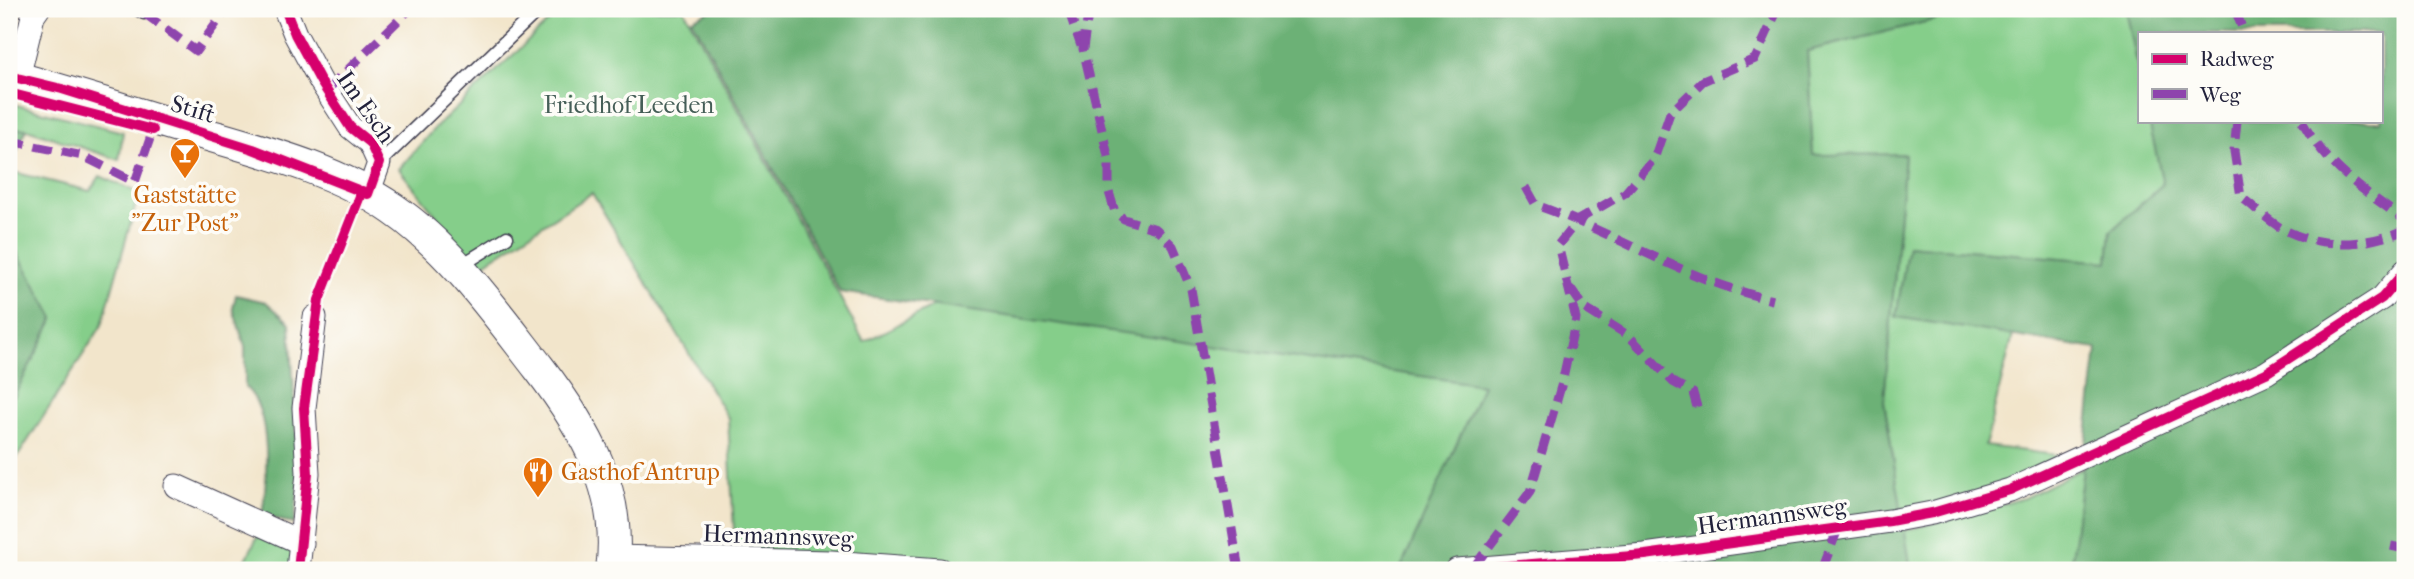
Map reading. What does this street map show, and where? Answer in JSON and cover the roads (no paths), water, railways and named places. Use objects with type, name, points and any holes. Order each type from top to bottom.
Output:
[{"type":"main road","name":"Stift","points":[[13,77],[62,89],[253,149],[365,192],[394,209],[457,268],[559,394],[593,448],[611,505],[613,564]]},
{"type":"street","points":[[13,77],[33,16],[38,9]]},
{"type":"street","name":"Im Esch","points":[[285,9],[321,82],[350,127],[369,143],[379,163],[365,192]]},
{"type":"street","name":"Hermannsweg","points":[[1457,570],[1645,555],[1891,522],[1932,513],[2010,489],[2266,373],[2382,298],[2405,271]]},
{"type":"street","points":[[298,570],[309,473],[304,408],[315,317]]},
{"type":"street","points":[[176,486],[302,543]]},
{"type":"street","name":"Hermannsweg","points":[[613,564],[831,562],[940,570]]},
{"type":"lane","points":[[379,163],[539,9]]},
{"type":"lane","points":[[457,268],[507,237]]},
{"type":"place","name":"Gaststätte \"Zur Post\"","points":[[185,180]]},
{"type":"place","name":"Gasthof Antrup","points":[[538,499]]},
{"type":"park label","name":"Friedhof Leeden","points":[[629,105]]}]
